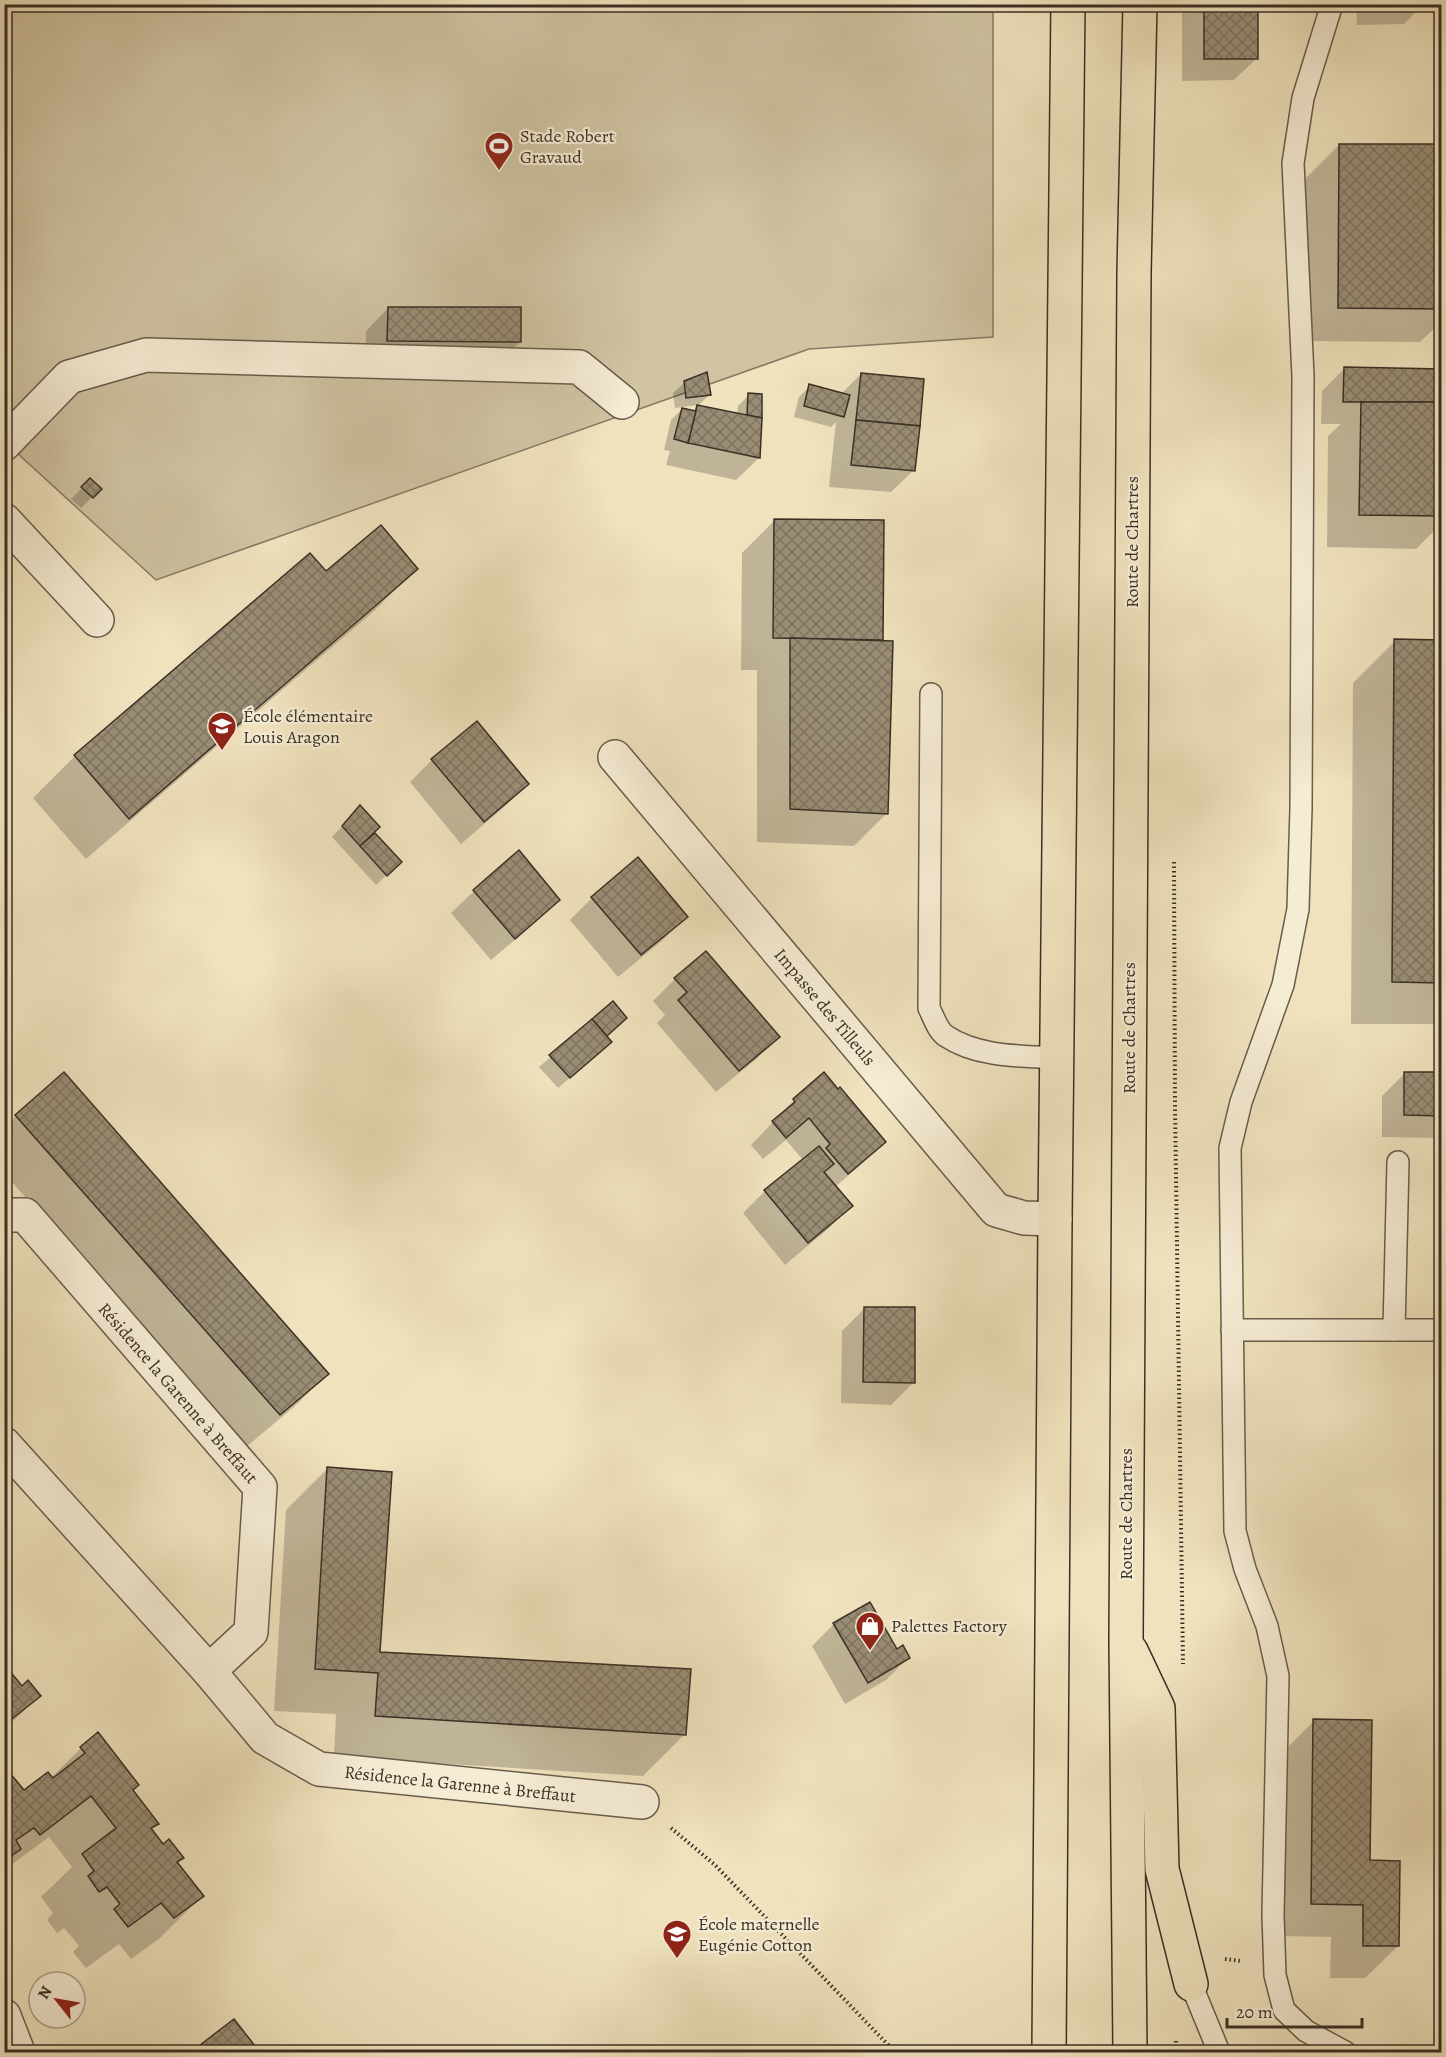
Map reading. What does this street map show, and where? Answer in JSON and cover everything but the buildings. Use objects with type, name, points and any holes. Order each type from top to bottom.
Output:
[{"type":"main road","points":[[1049,2052],[1068,4]]},
{"type":"main road","name":"Route de Chartres","points":[[1130,2052],[1126,1640],[1134,273],[1140,4]]},
{"type":"main road","points":[[1126,1640],[1158,1708],[1162,1869],[1191,1984]]},
{"type":"street","points":[[4,444],[69,377],[146,355],[579,367],[622,402]]},
{"type":"street","points":[[4,520],[97,620]]},
{"type":"street","name":"Impasse des Tilleuls","points":[[615,757],[996,1210],[1024,1218],[1055,1219]]},
{"type":"street","name":"Résidence la Garenne à Breffaut","points":[[4,1215],[25,1215],[260,1487],[251,1632],[209,1671]]},
{"type":"street","name":"Résidence la Garenne à Breffaut","points":[[4,1444],[209,1671],[265,1738],[319,1769],[642,1802]]},
{"type":"street","points":[[4,2016],[18,2052]]},
{"type":"lane","points":[[1332,4],[1303,98],[1293,163],[1303,376],[1301,808],[1298,909],[1283,985],[1241,1102],[1230,1148],[1235,1531],[1245,1569],[1267,1626],[1278,1676],[1273,1915],[1275,1975],[1284,2010],[1306,2031],[1345,2052]]},
{"type":"lane","points":[[931,694],[929,1008],[944,1035],[978,1050],[1057,1058]]},
{"type":"lane","points":[[1394,1330],[1398,1162]]},
{"type":"lane","points":[[1232,1330],[1442,1330]]},
{"type":"lane","points":[[1191,1984],[1219,2052]]},
{"type":"path","points":[[1174,861],[1183,1668]]},
{"type":"path","points":[[642,1802],[715,1865],[895,2052]]},
{"type":"path","points":[[1217,1952],[1224,1959],[1275,1966]]},
{"type":"path","points":[[1176,2052],[1175,2023],[1191,1984]]},
{"type":"shaded area","name":"Stade Robert Gravaud","points":[[4,5],[993,5],[993,337],[809,349],[156,580],[5,442]]},
{"type":"place","name":"Stade Robert Gravaud","points":[[499,172]]},
{"type":"place","name":"École élémentaire Louis Aragon","points":[[222,752]]},
{"type":"place","name":"Palettes Factory","points":[[870,1652]]},
{"type":"place","name":"École maternelle Eugénie Cotton","points":[[677,1960]]}]
